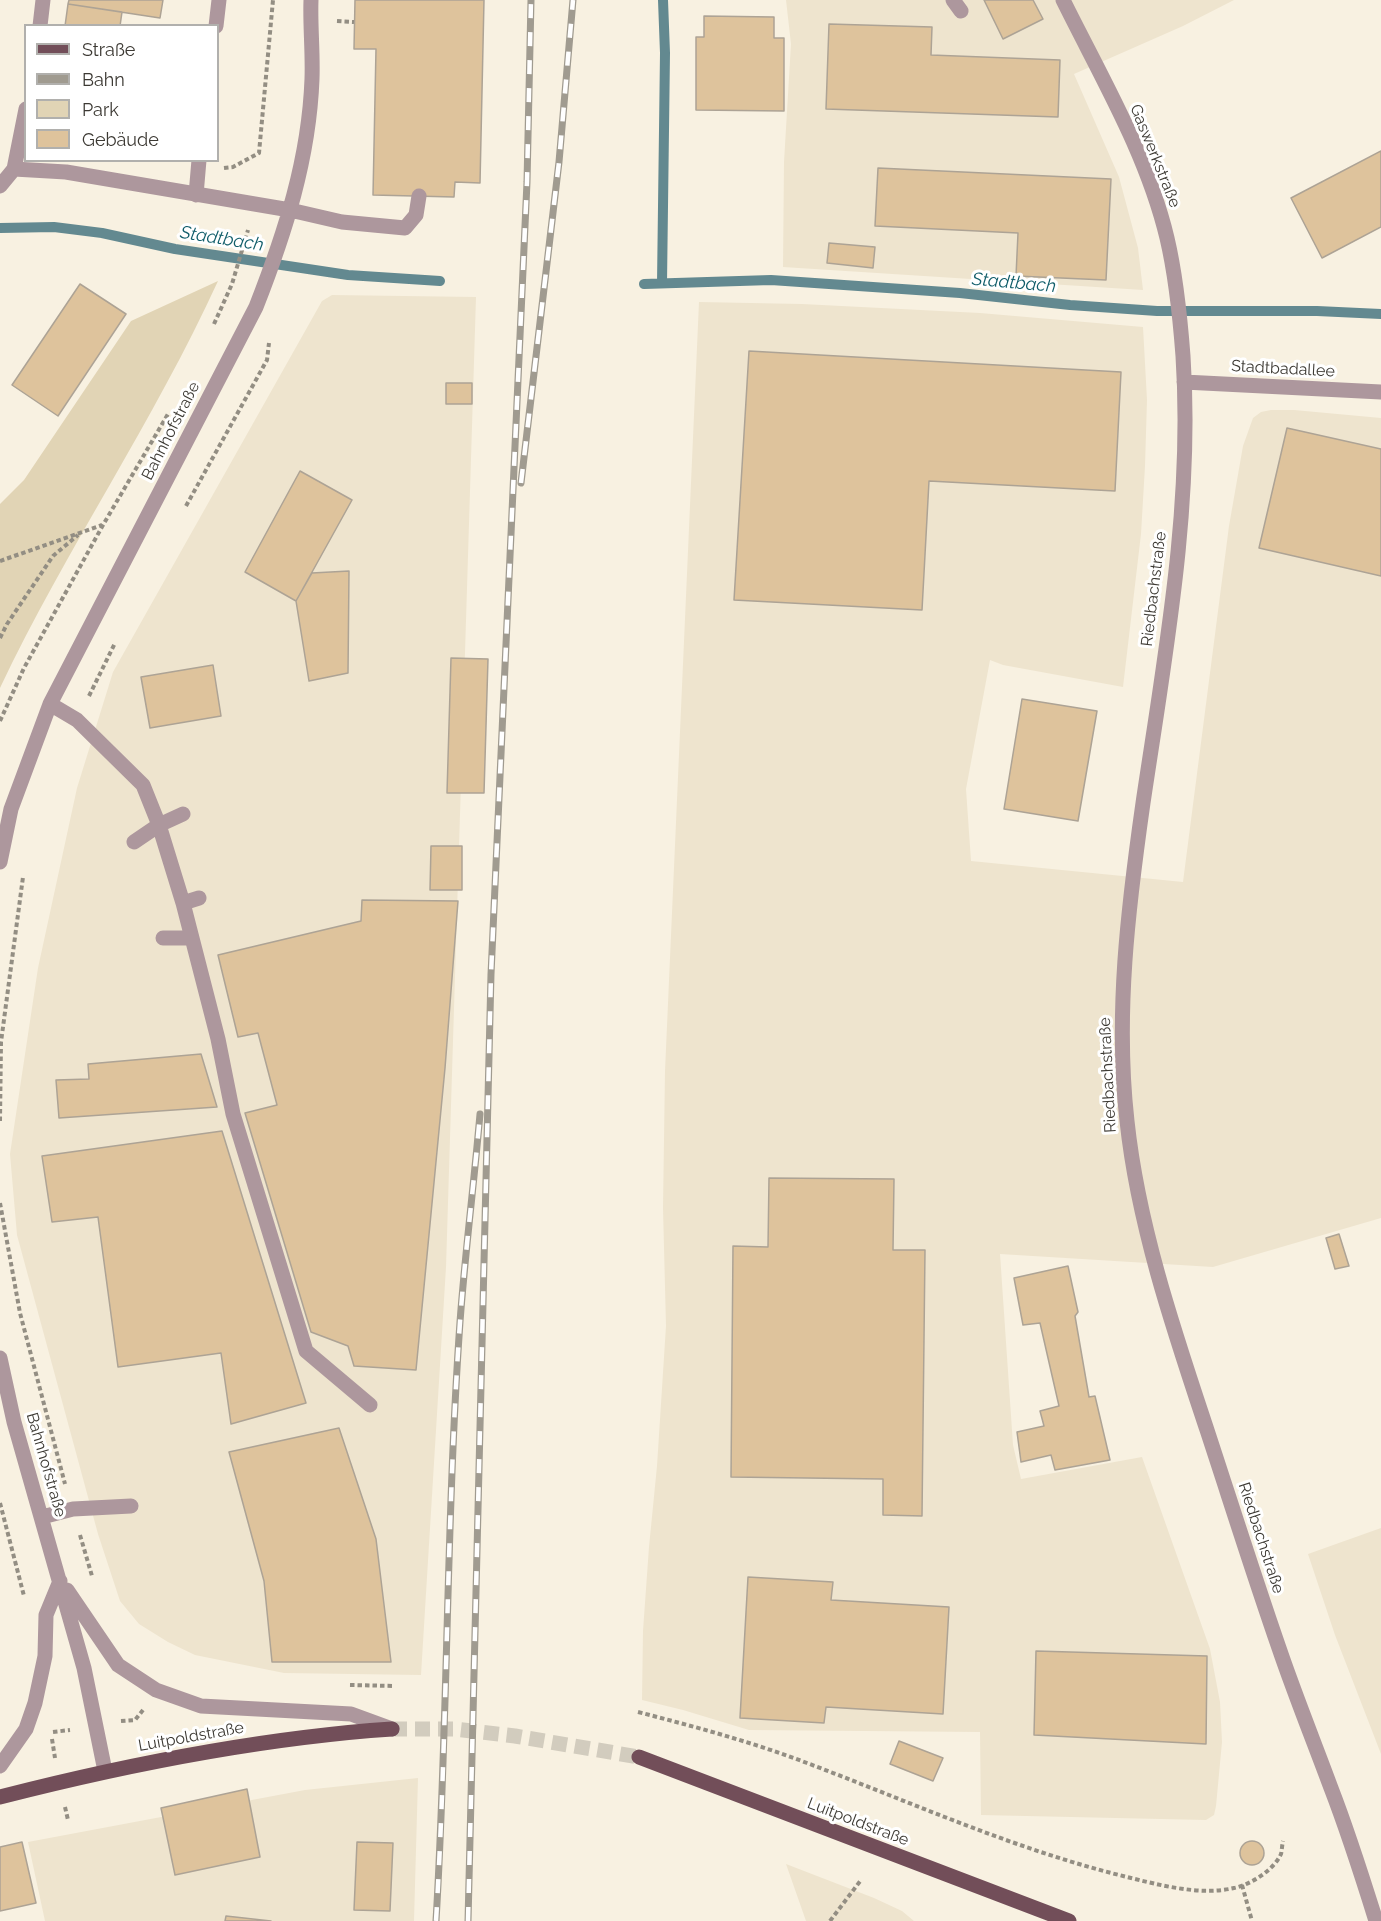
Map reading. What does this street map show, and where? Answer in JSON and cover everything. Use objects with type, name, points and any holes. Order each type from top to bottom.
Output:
[{"type":"main road","name":"Luitpoldstraße","points":[[0,1797],[105,1771],[249,1744],[327,1733],[392,1729]]},
{"type":"main road","name":"Luitpoldstraße","points":[[639,1757],[1065,1921]]},
{"type":"street","points":[[40,24],[43,0]]},
{"type":"street","points":[[216,24],[219,0]]},
{"type":"street","name":"Bahnhofstraße","points":[[0,862],[11,808],[50,704],[256,307],[281,240],[302,166],[310,108],[312,79],[310,0]]},
{"type":"street","name":"Gaswerkstraße","points":[[1063,0],[1130,135],[1157,202],[1168,242],[1176,286],[1181,336]]},
{"type":"street","points":[[0,186],[14,169],[24,119]]},
{"type":"street","points":[[196,195],[199,162]]},
{"type":"street","points":[[14,169],[66,172],[290,210],[342,222],[405,228],[416,215],[419,195]]},
{"type":"street","name":"Riedbachstraße","points":[[1181,336],[1185,459],[1180,536],[1136,854],[1125,955],[1122,1026],[1127,1124],[1152,1250],[1189,1375],[1279,1650],[1351,1842],[1376,1921]]},
{"type":"street","name":"Stadtbadallee","points":[[1184,382],[1381,392]]},
{"type":"street","points":[[50,704],[77,720],[143,785],[159,825],[183,903],[218,1039],[234,1114],[306,1351],[370,1404]]},
{"type":"street","points":[[135,843],[159,825],[183,814]]},
{"type":"street","points":[[183,903],[199,898]]},
{"type":"street","points":[[163,938],[192,938]]},
{"type":"street","name":"Bahnhofstraße","points":[[0,1358],[14,1422],[84,1668],[105,1771]]},
{"type":"street","points":[[42,1517],[73,1509],[131,1506]]},
{"type":"street","points":[[60,1581],[118,1665],[156,1690],[201,1706],[351,1714],[392,1729]]},
{"type":"street","points":[[0,1766],[26,1729],[35,1703],[45,1656],[46,1615],[60,1581]]},
{"type":"path","points":[[259,153],[273,0]]},
{"type":"path","points":[[337,21],[354,22]]},
{"type":"path","points":[[210,333],[232,284],[249,230]]},
{"type":"path","points":[[0,721],[24,668],[168,413]]},
{"type":"path","points":[[0,561],[103,525]]},
{"type":"path","points":[[0,638],[53,556],[78,535]]},
{"type":"path","points":[[0,1203],[20,1313],[49,1427],[96,1585]]},
{"type":"path","points":[[349,1685],[394,1686]]},
{"type":"path","points":[[638,1712],[745,1741],[1036,1852],[1159,1885],[1176,1888],[1221,1889],[1242,1885],[1261,1875],[1275,1863],[1281,1854],[1283,1841]]},
{"type":"path","points":[[830,1921],[861,1880]]},
{"type":"path","points":[[1242,1885],[1252,1921]]},
{"type":"shaded area","points":[[786,0],[1234,0],[1183,26],[1074,74],[1119,177],[1138,248],[1143,290],[783,267],[784,162],[791,44]]},
{"type":"shaded area","points":[[332,295],[476,297],[446,1267],[421,1675],[284,1673],[195,1655],[139,1624],[120,1601],[98,1534],[17,1235],[10,1154],[38,968],[77,788],[113,672],[322,301]]},
{"type":"shaded area","points":[[699,302],[802,304],[980,313],[1143,327],[1147,400],[1145,466],[1141,534],[1123,687],[1003,665],[990,660],[966,789],[971,861],[1183,882],[1229,526],[1243,446],[1253,418],[1261,412],[1271,410],[1294,410],[1381,418],[1381,1218],[1213,1267],[1000,1254],[1013,1445],[1021,1479],[1142,1457],[1210,1649],[1220,1702],[1222,1742],[1216,1806],[1214,1815],[1206,1820],[981,1815],[980,1732],[749,1730],[642,1700],[643,1631],[666,1326],[663,1208],[665,1071]]},
{"type":"shaded area","points":[[1381,1528],[1381,1754],[1335,1635],[1308,1554]]},
{"type":"shaded area","points":[[418,1778],[414,1921],[45,1921],[28,1842],[305,1790]]},
{"type":"shaded area","points":[[786,1864],[874,1898],[902,1911],[914,1921],[806,1921]]},
{"type":"green space","points":[[218,281],[166,384],[53,585],[0,688],[0,504],[24,480],[131,321]]},
{"type":"building","points":[[69,0],[163,0],[160,18],[68,4]]},
{"type":"building","points":[[355,0],[484,0],[480,183],[455,182],[454,197],[373,195],[376,49],[354,49]]},
{"type":"building","points":[[984,0],[1033,0],[1043,19],[1003,39]]},
{"type":"building","points":[[68,4],[122,12],[120,24],[65,24]]},
{"type":"building","points":[[704,16],[774,17],[774,38],[784,38],[784,111],[696,110],[696,37],[704,37]]},
{"type":"building","points":[[829,24],[932,27],[931,55],[1060,60],[1058,117],[826,109]]},
{"type":"building","points":[[1381,151],[1381,227],[1322,258],[1291,198]]},
{"type":"building","points":[[878,168],[1111,179],[1106,280],[1016,276],[1018,233],[875,226]]},
{"type":"building","points":[[829,243],[875,247],[873,268],[827,263]]},
{"type":"building","points":[[80,284],[126,314],[58,416],[12,385]]},
{"type":"building","points":[[749,351],[1121,372],[1115,491],[929,481],[922,610],[734,600]]},
{"type":"building","points":[[446,383],[472,383],[472,404],[446,404]]},
{"type":"building","points":[[1287,428],[1381,449],[1381,576],[1259,548]]},
{"type":"building","points":[[300,471],[352,500],[296,601],[245,572]]},
{"type":"building","points":[[349,571],[348,673],[309,681],[296,601],[312,573]]},
{"type":"building","points":[[451,658],[488,659],[484,793],[447,793]]},
{"type":"building","points":[[213,665],[221,716],[150,728],[141,677]]},
{"type":"building","points":[[1022,699],[1097,711],[1078,821],[1004,809]]},
{"type":"building","points":[[431,846],[462,846],[462,890],[430,890]]},
{"type":"building","points":[[362,900],[458,901],[445,1068],[416,1370],[354,1366],[348,1346],[311,1332],[245,1113],[277,1105],[258,1033],[238,1037],[218,955],[361,921]]},
{"type":"building","points":[[201,1054],[217,1107],[59,1118],[56,1080],[89,1079],[88,1064]]},
{"type":"building","points":[[222,1131],[306,1403],[231,1424],[221,1353],[118,1367],[98,1217],[52,1222],[42,1156]]},
{"type":"building","points":[[769,1178],[894,1179],[893,1250],[925,1250],[922,1516],[883,1515],[883,1479],[731,1477],[733,1246],[768,1247]]},
{"type":"building","points":[[1339,1234],[1349,1266],[1335,1269],[1326,1238]]},
{"type":"building","points":[[1068,1266],[1078,1312],[1075,1316],[1089,1397],[1095,1396],[1110,1460],[1055,1470],[1051,1455],[1021,1462],[1017,1432],[1044,1426],[1040,1411],[1059,1406],[1040,1323],[1023,1325],[1014,1278]]},
{"type":"building","points":[[339,1428],[376,1539],[391,1662],[272,1662],[264,1581],[229,1452]]},
{"type":"building","points":[[748,1577],[833,1582],[831,1600],[949,1607],[943,1714],[826,1707],[824,1723],[740,1718]]},
{"type":"building","points":[[1036,1651],[1207,1656],[1206,1744],[1034,1735]]},
{"type":"building","points":[[899,1741],[943,1758],[933,1781],[890,1764]]},
{"type":"building","points":[[247,1789],[260,1857],[175,1875],[161,1808]]},
{"type":"building","points":[[1252,1841],[1261,1844],[1264,1853],[1261,1862],[1252,1865],[1243,1862],[1240,1853],[1243,1844]]},
{"type":"building","points":[[22,1842],[36,1903],[0,1911],[0,1847]]},
{"type":"building","points":[[357,1842],[393,1843],[390,1911],[354,1910]]},
{"type":"building","points":[[226,1916],[271,1921],[225,1921]]},
{"type":"waterway","points":[[662,283],[665,53],[663,0]]},
{"type":"waterway","name":"Stadtbach","points":[[0,228],[54,227],[102,233],[175,249],[348,275],[440,281]]},
{"type":"waterway","name":"Stadtbach","points":[[644,284],[771,280],[960,293],[1070,305],[1157,311],[1317,311],[1381,314]]},
{"type":"tunnel","points":[[392,1729],[454,1729],[515,1736],[639,1757]]},
{"type":"railway","points":[[468,1921],[491,974],[527,182],[531,0]]},
{"type":"railway","points":[[521,483],[559,162],[573,0]]},
{"type":"railway","points":[[436,1921],[455,1397],[462,1296],[480,1114]]}]
